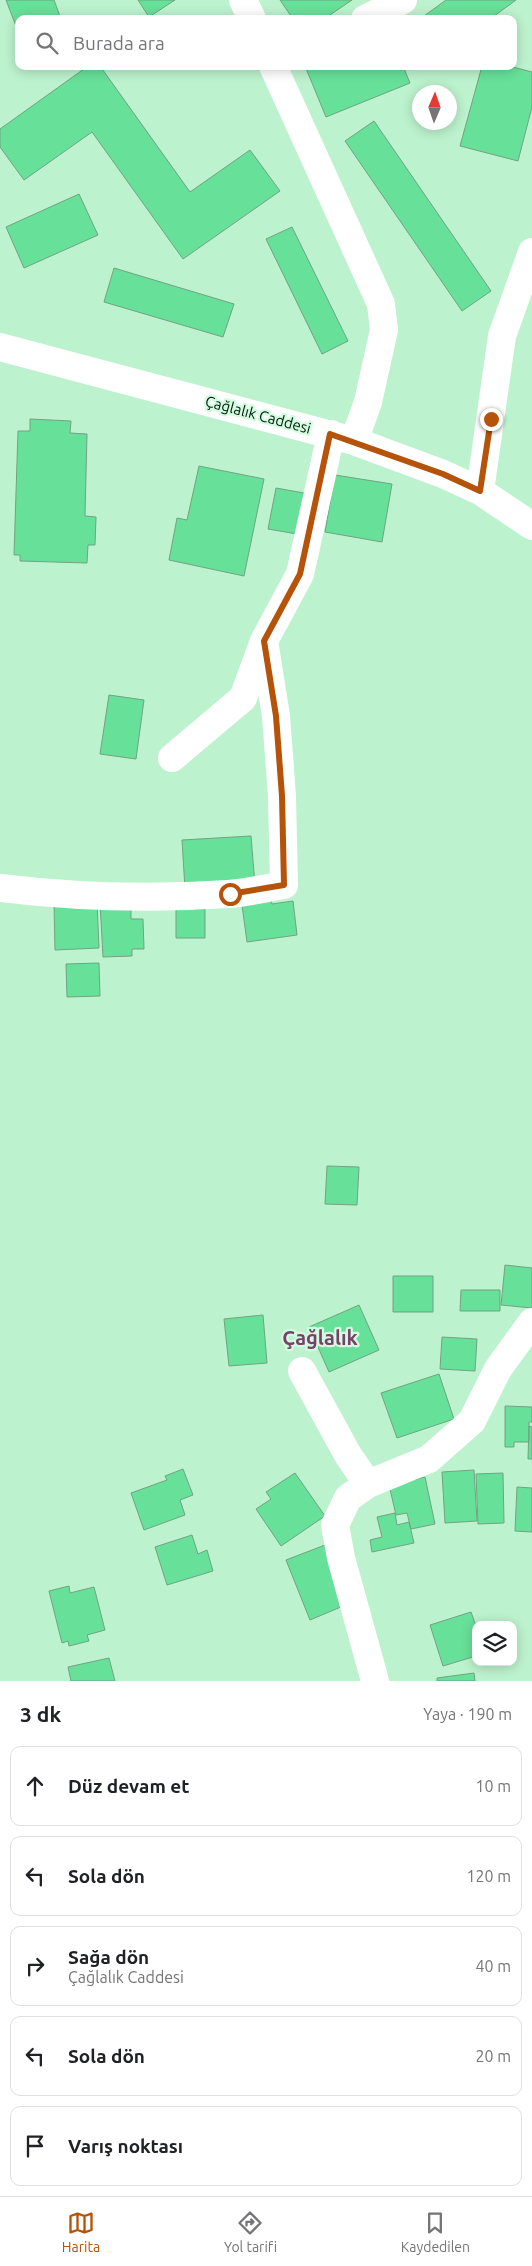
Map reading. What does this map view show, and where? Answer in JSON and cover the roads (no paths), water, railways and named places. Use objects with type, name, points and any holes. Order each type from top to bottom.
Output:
[{"type":"street","points":[[243,0],[250,15]]},
{"type":"street","points":[[373,15],[403,0]]},
{"type":"street","points":[[172,758],[243,698],[264,641],[300,574],[342,437],[368,402],[384,330],[381,304],[275,70]]},
{"type":"street","points":[[480,491],[502,336],[532,252]]},
{"type":"street","name":"Çağlalık Caddesi","points":[[0,347],[342,437],[443,474],[480,491],[532,526]]},
{"type":"street","points":[[0,888],[47,894],[176,896],[230,894],[284,885],[282,796],[276,716],[264,641]]},
{"type":"street","points":[[375,1681],[341,1558],[336,1525],[348,1498],[368,1484],[429,1459],[472,1421],[498,1369],[532,1322]]},
{"type":"street","points":[[302,1371],[348,1455],[368,1484]]},
{"type":"district","name":"Çağlalık","points":[[320,1338]]}]
